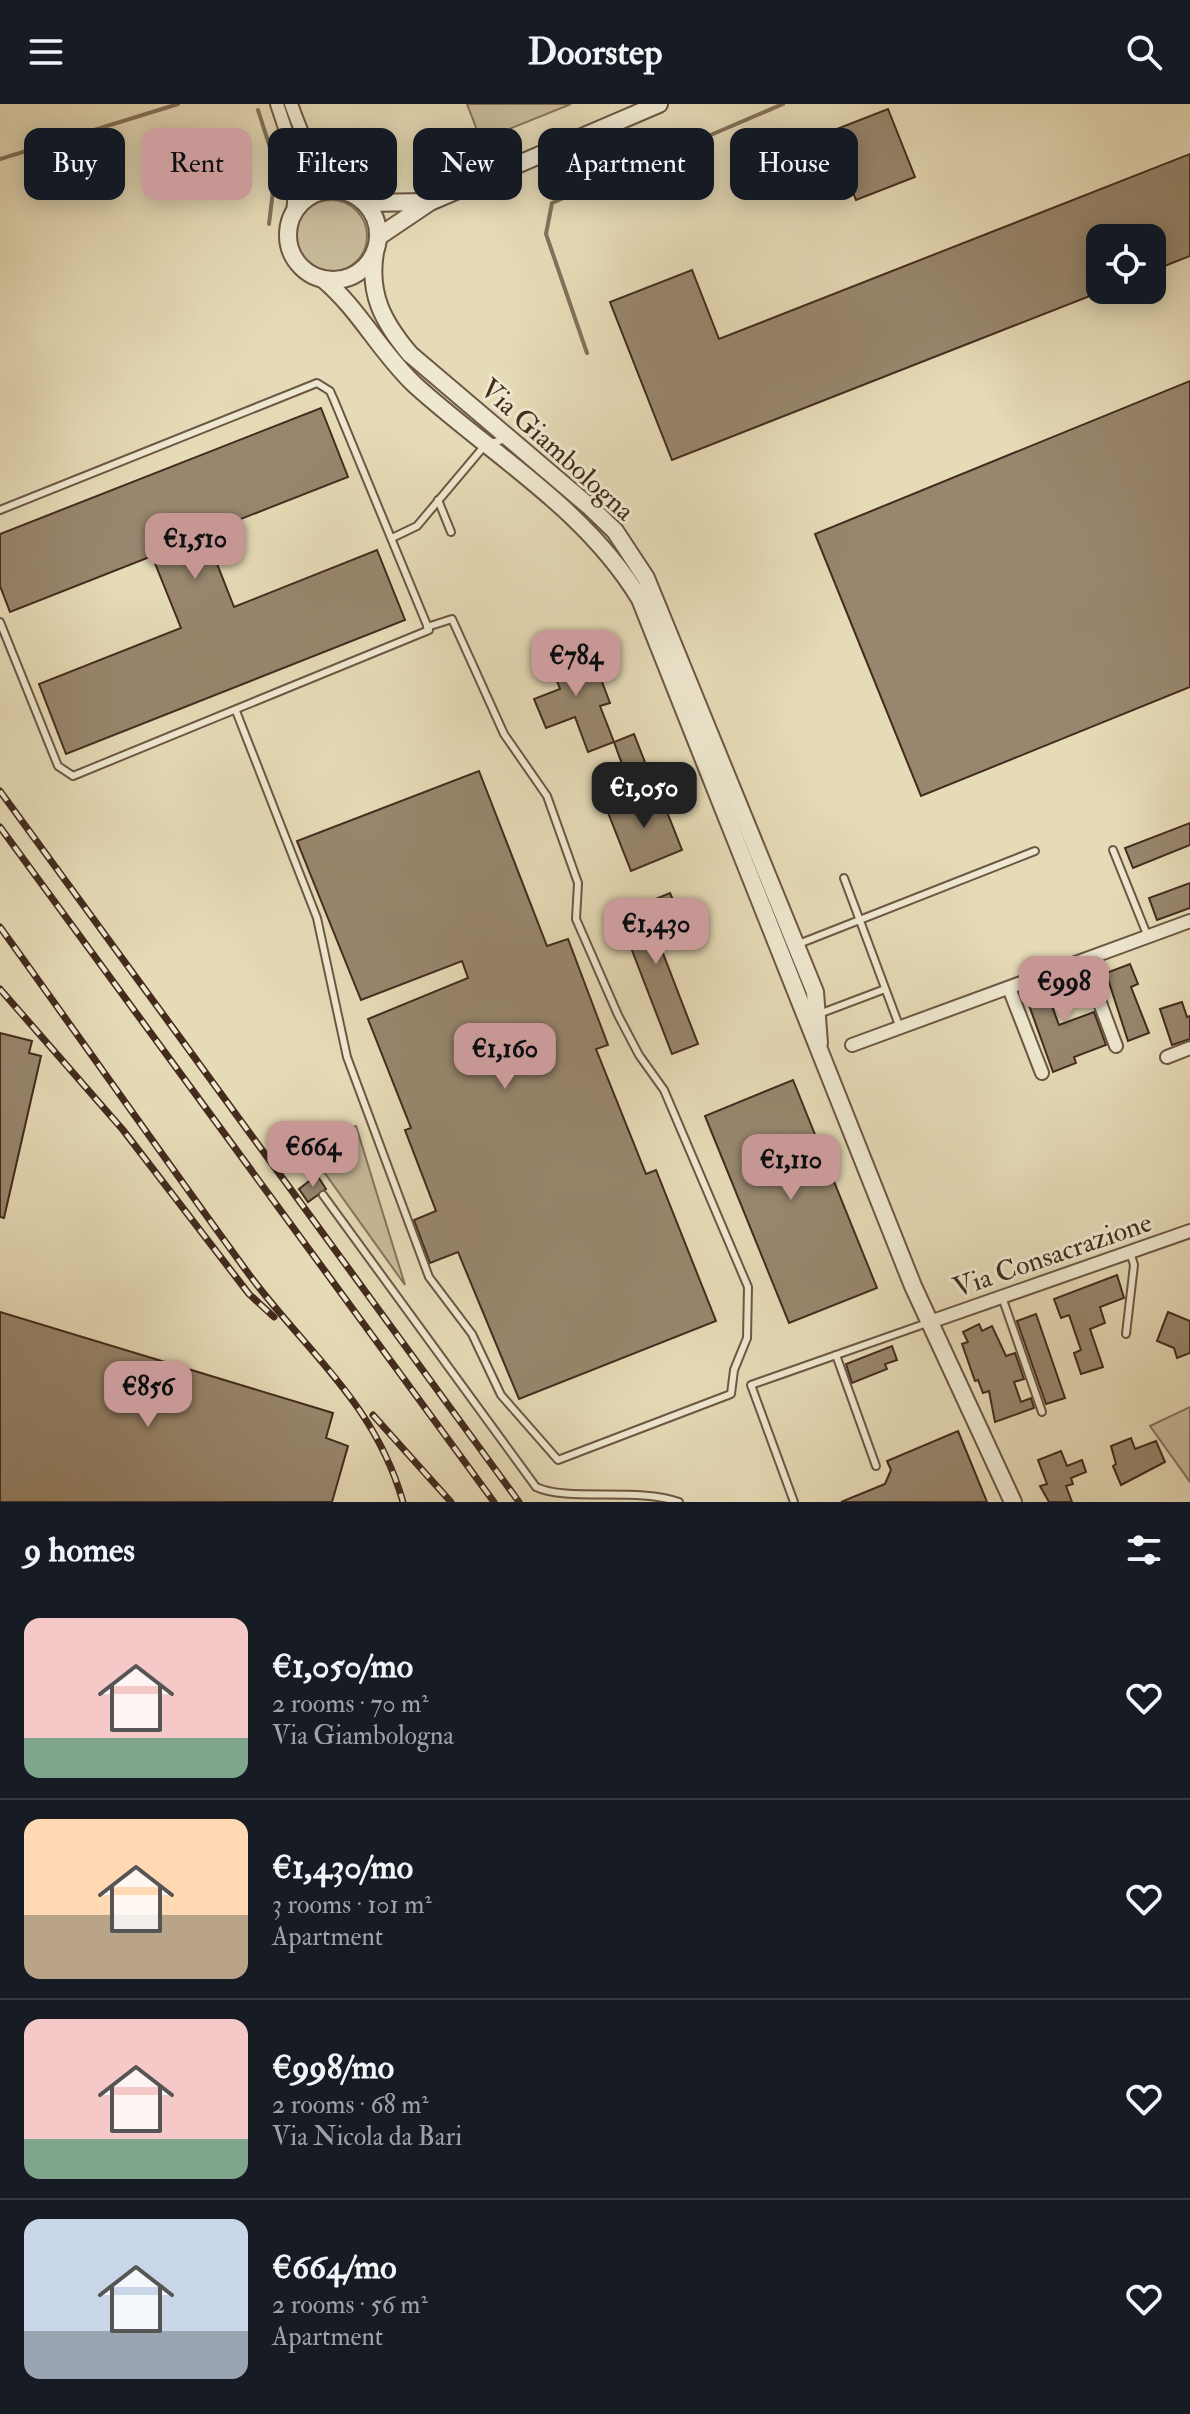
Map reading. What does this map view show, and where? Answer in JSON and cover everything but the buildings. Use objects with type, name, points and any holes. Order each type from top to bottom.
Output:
[{"type":"street","points":[[277,104],[297,164],[293,215],[288,233],[293,255],[304,270],[323,279],[354,275],[376,245],[430,202],[659,104]]},
{"type":"street","points":[[291,104],[301,128]]},
{"type":"street","points":[[293,215],[306,200]]},
{"type":"street","points":[[360,200],[374,218],[376,245]]},
{"type":"street","points":[[365,203],[430,202]]},
{"type":"street","name":"Via Giambologna","points":[[376,245],[371,276],[375,297],[396,337],[590,507],[615,531],[633,556],[656,598],[791,948],[815,992],[820,1054]]},
{"type":"street","name":"Via Giambologna","points":[[323,279],[352,307],[386,355],[586,527],[622,569],[640,599],[930,1322],[1013,1502]]},
{"type":"street","name":"Via Giambologna","points":[[693,733],[711,762],[750,844]]},
{"type":"street","points":[[852,1045],[1190,921]]},
{"type":"street","points":[[1084,960],[1116,1046]]},
{"type":"street","points":[[1009,988],[1042,1073]]},
{"type":"street","points":[[1167,1057],[1190,1048]]},
{"type":"street","name":"Via Consacrazione","points":[[930,1322],[1190,1231]]},
{"type":"lane","points":[[0,510],[317,383],[330,391],[428,632],[81,774],[68,775],[58,766],[0,622]]},
{"type":"lane","points":[[392,538],[417,526],[486,444],[509,438]]},
{"type":"lane","points":[[438,500],[451,532]]},
{"type":"lane","points":[[236,711],[317,918],[347,1057],[403,1211],[429,1277],[472,1334],[501,1395],[558,1460],[731,1394],[734,1370],[747,1338],[748,1287],[664,1090],[632,1041],[576,919],[578,883],[547,796],[504,734],[452,619],[427,627]]},
{"type":"lane","points":[[1113,850],[1148,937]]},
{"type":"lane","points":[[791,948],[1035,851]]},
{"type":"lane","points":[[844,878],[900,1028]]},
{"type":"lane","points":[[819,1014],[885,989]]},
{"type":"lane","points":[[323,1195],[536,1487],[555,1495],[662,1496],[679,1502]]},
{"type":"lane","points":[[1126,1334],[1134,1265],[1130,1252]]},
{"type":"lane","points":[[1002,1297],[1042,1412]]},
{"type":"lane","points":[[794,1502],[751,1385],[930,1322]]},
{"type":"lane","points":[[836,1355],[876,1466]]},
{"type":"shaded area","points":[[467,104],[571,104],[512,128],[476,128]]},
{"type":"shaded area","points":[[324,200],[345,202],[357,210],[367,229],[365,250],[357,262],[338,272],[317,270],[305,262],[295,243],[297,222],[305,210]]},
{"type":"shaded area","points":[[356,1126],[405,1285],[304,1144]]},
{"type":"shaded area","points":[[1190,1407],[1190,1482],[1150,1426]]},
{"type":"waterway","points":[[0,159],[178,104]]},
{"type":"waterway","points":[[587,353],[546,234],[552,203],[783,104]]},
{"type":"waterway","points":[[258,110],[276,166],[269,224]]},
{"type":"railway","points":[[0,791],[519,1502]]},
{"type":"railway","points":[[0,827],[494,1502]]},
{"type":"railway","points":[[0,927],[248,1273],[357,1406],[390,1466],[403,1502]]},
{"type":"railway","points":[[0,989],[123,1130],[249,1294],[274,1317]]},
{"type":"railway","points":[[373,1415],[451,1502]]}]
